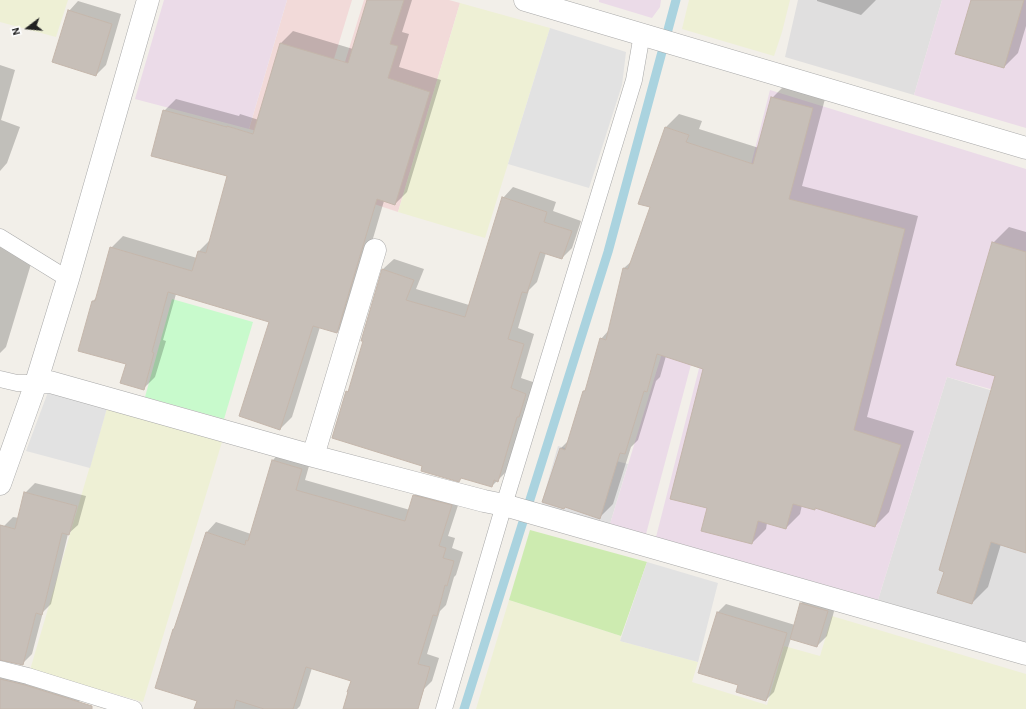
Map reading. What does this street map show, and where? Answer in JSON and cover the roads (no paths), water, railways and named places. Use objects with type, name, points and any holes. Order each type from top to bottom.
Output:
[{"type":"street","points":[[0,484],[36,383],[68,279],[148,0]]},
{"type":"street","points":[[526,0],[1026,148]]},
{"type":"street","points":[[313,456],[375,250]]},
{"type":"street","points":[[36,383],[50,382],[313,456],[519,509],[1026,654]]},
{"type":"lane","points":[[444,709],[519,509],[645,35]]},
{"type":"lane","points":[[0,237],[68,279]]},
{"type":"lane","points":[[0,379],[17,383],[36,383]]},
{"type":"lane","points":[[0,669],[28,676],[134,709]]},
{"type":"waterway","points":[[464,709],[608,252],[676,0]]}]
